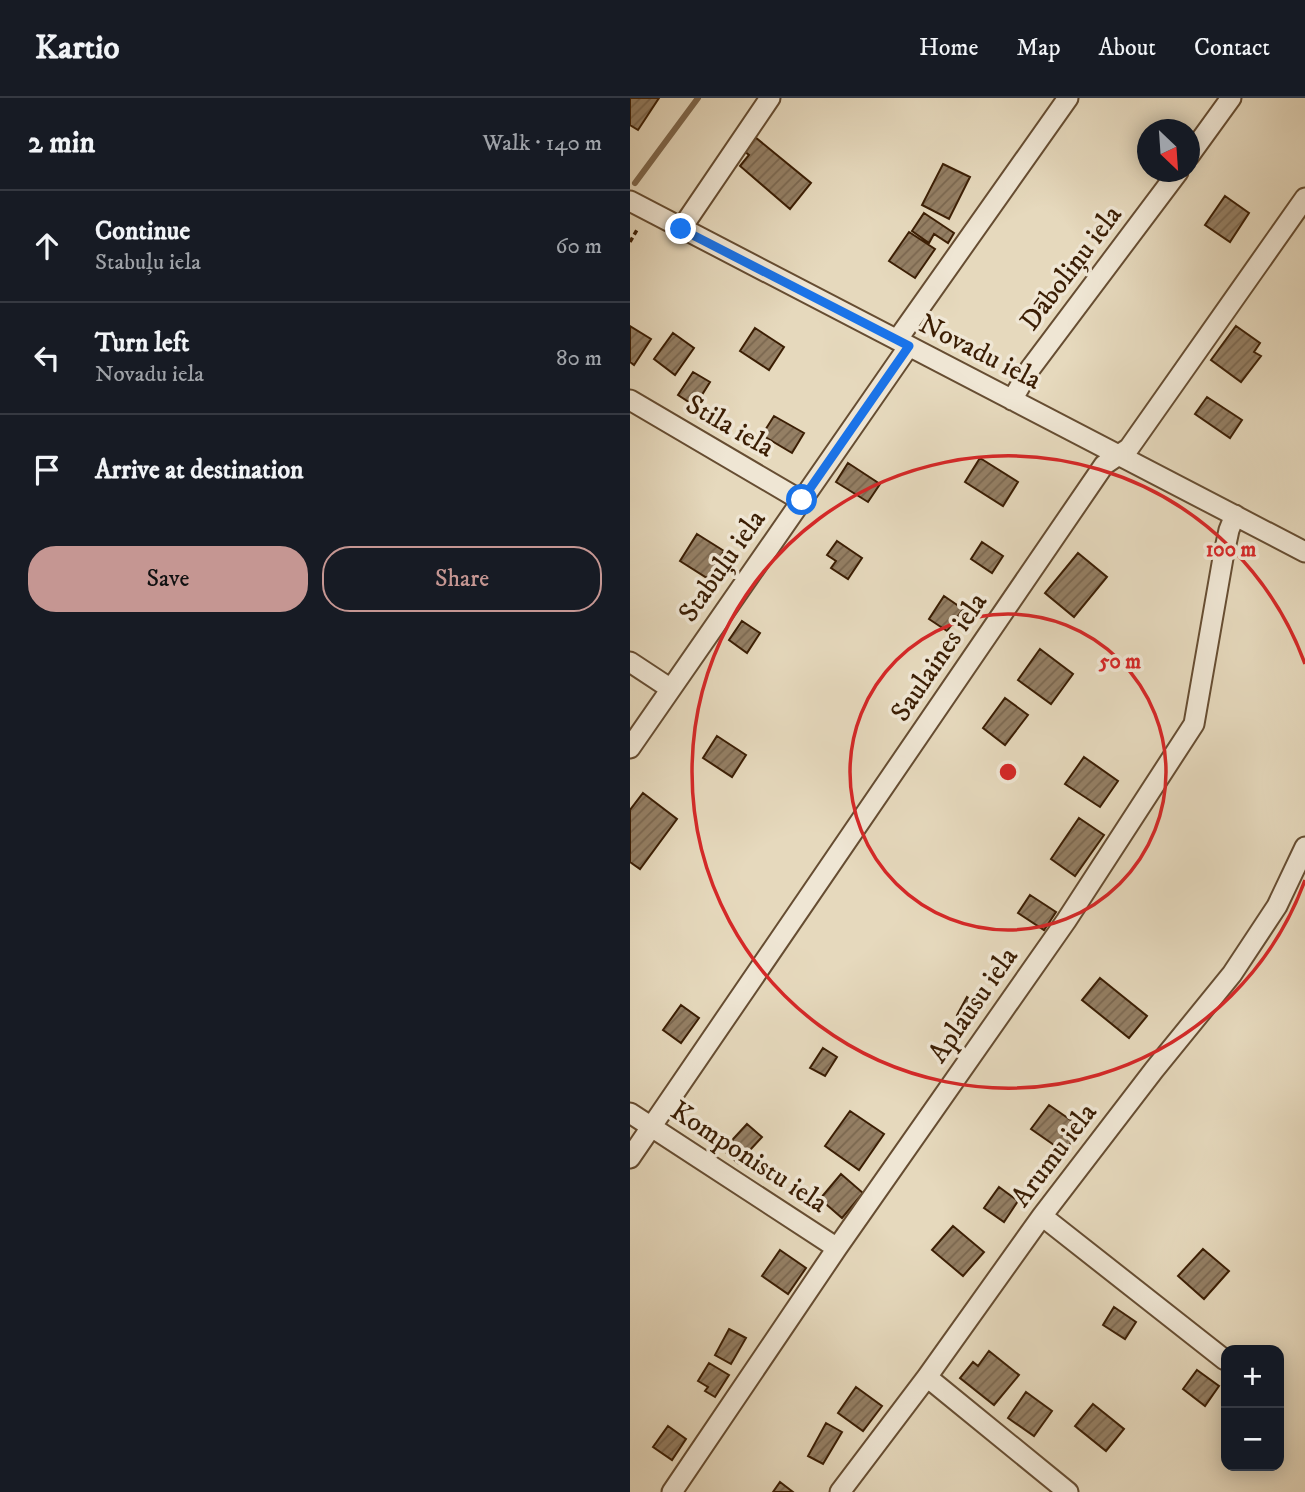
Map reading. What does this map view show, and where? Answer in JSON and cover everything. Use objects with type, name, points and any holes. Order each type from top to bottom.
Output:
[{"type":"street","points":[[681,229],[770,98]]},
{"type":"street","name":"Stabuļu iela","points":[[630,748],[802,500],[903,343],[1068,98]]},
{"type":"street","points":[[1200,141],[1231,98]]},
{"type":"street","name":"Dāboliņu iela","points":[[1012,400],[1030,369],[1170,182]]},
{"type":"street","name":"Saulaines iela","points":[[630,1158],[1104,465],[1129,447],[1136,438],[1305,198]]},
{"type":"street","name":"Novadu iela","points":[[630,201],[1305,552]]},
{"type":"street","name":"Stila iela","points":[[630,400],[802,500]]},
{"type":"street","name":"Aplausu iela","points":[[672,1492],[837,1248],[1066,921],[1194,724],[1223,558],[1235,515]]},
{"type":"street","points":[[630,662],[671,689]]},
{"type":"street","name":"Arumu iela","points":[[840,1492],[927,1377],[1042,1216],[1232,974],[1277,906],[1305,848]]},
{"type":"street","name":"Komponistu iela","points":[[630,1113],[837,1248]]},
{"type":"street","points":[[1042,1216],[1221,1357]]},
{"type":"street","points":[[927,1377],[1068,1492]]},
{"type":"path","points":[[630,242],[640,223]]},
{"type":"building","points":[[630,98],[659,98],[638,130],[630,125]]},
{"type":"building","points":[[755,137],[811,183],[790,209],[740,166],[749,155],[744,151]]},
{"type":"building","points":[[943,164],[970,177],[949,219],[922,205]]},
{"type":"building","points":[[1225,196],[1249,213],[1230,242],[1205,225]]},
{"type":"building","points":[[924,213],[954,233],[948,243],[934,234],[929,243],[912,231]]},
{"type":"building","points":[[909,232],[935,249],[915,278],[889,261]]},
{"type":"building","points":[[630,326],[651,339],[634,365],[630,362]]},
{"type":"building","points":[[1236,326],[1260,343],[1254,352],[1261,356],[1241,382],[1211,360]]},
{"type":"building","points":[[755,328],[784,347],[769,370],[740,351]]},
{"type":"building","points":[[673,333],[694,348],[675,375],[654,359]]},
{"type":"building","points":[[693,372],[710,382],[695,406],[678,395]]},
{"type":"building","points":[[1207,397],[1242,420],[1230,438],[1195,414]]},
{"type":"building","points":[[774,416],[804,433],[792,453],[762,435]]},
{"type":"building","points":[[980,458],[1018,482],[1003,506],[965,482]]},
{"type":"building","points":[[848,463],[880,484],[868,502],[836,482]]},
{"type":"building","points":[[697,534],[724,551],[707,578],[680,561]]},
{"type":"building","points":[[837,541],[862,558],[848,579],[831,568],[836,561],[827,555]]},
{"type":"building","points":[[982,542],[1003,556],[992,573],[971,559]]},
{"type":"building","points":[[1078,553],[1107,577],[1074,617],[1045,593]]},
{"type":"building","points":[[944,596],[963,609],[947,631],[929,619]]},
{"type":"building","points":[[742,621],[760,633],[747,653],[729,640]]},
{"type":"building","points":[[1040,649],[1073,674],[1051,704],[1018,680]]},
{"type":"building","points":[[1005,698],[1028,715],[1005,745],[983,728]]},
{"type":"building","points":[[717,736],[746,755],[732,777],[703,758]]},
{"type":"building","points":[[1084,757],[1118,781],[1100,807],[1065,784]]},
{"type":"building","points":[[643,793],[677,819],[640,869],[630,862],[630,810]]},
{"type":"building","points":[[1079,818],[1104,835],[1075,876],[1051,859]]},
{"type":"building","points":[[1030,895],[1056,912],[1044,930],[1018,913]]},
{"type":"building","points":[[1100,978],[1147,1016],[1129,1038],[1082,1000]]},
{"type":"building","points":[[967,997],[981,1006],[971,1023],[957,1015]]},
{"type":"building","points":[[681,1005],[699,1018],[681,1043],[663,1030]]},
{"type":"building","points":[[823,1048],[837,1057],[825,1076],[810,1068]]},
{"type":"building","points":[[1049,1105],[1082,1128],[1064,1152],[1031,1129]]},
{"type":"building","points":[[850,1111],[884,1134],[859,1170],[825,1146]]},
{"type":"building","points":[[747,1124],[762,1137],[738,1163],[723,1150]]},
{"type":"building","points":[[841,1174],[863,1193],[842,1218],[820,1199]]},
{"type":"building","points":[[999,1187],[1018,1201],[1004,1222],[984,1208]]},
{"type":"building","points":[[953,1226],[984,1252],[963,1276],[932,1250]]},
{"type":"building","points":[[1203,1249],[1229,1271],[1204,1299],[1178,1276]]},
{"type":"building","points":[[780,1250],[806,1268],[788,1294],[762,1276]]},
{"type":"building","points":[[1114,1307],[1136,1322],[1125,1339],[1103,1325]]},
{"type":"building","points":[[729,1329],[746,1338],[731,1364],[715,1355]]},
{"type":"building","points":[[989,1351],[1019,1375],[994,1405],[960,1378],[973,1362],[978,1366]]},
{"type":"building","points":[[709,1363],[729,1375],[715,1397],[705,1391],[708,1387],[698,1381]]},
{"type":"building","points":[[1197,1370],[1219,1386],[1205,1406],[1183,1389]]},
{"type":"building","points":[[856,1387],[882,1406],[863,1431],[838,1413]]},
{"type":"building","points":[[1026,1392],[1052,1411],[1034,1436],[1008,1418]]},
{"type":"building","points":[[1093,1404],[1124,1429],[1106,1451],[1075,1426]]},
{"type":"building","points":[[826,1423],[842,1432],[823,1464],[808,1456]]},
{"type":"building","points":[[668,1426],[686,1439],[672,1460],[653,1447]]},
{"type":"building","points":[[780,1482],[793,1492],[773,1492]]},
{"type":"waterway","points":[[635,183],[698,98]]},
{"type":"route","points":[[681,229],[909,346],[802,500]]}]
